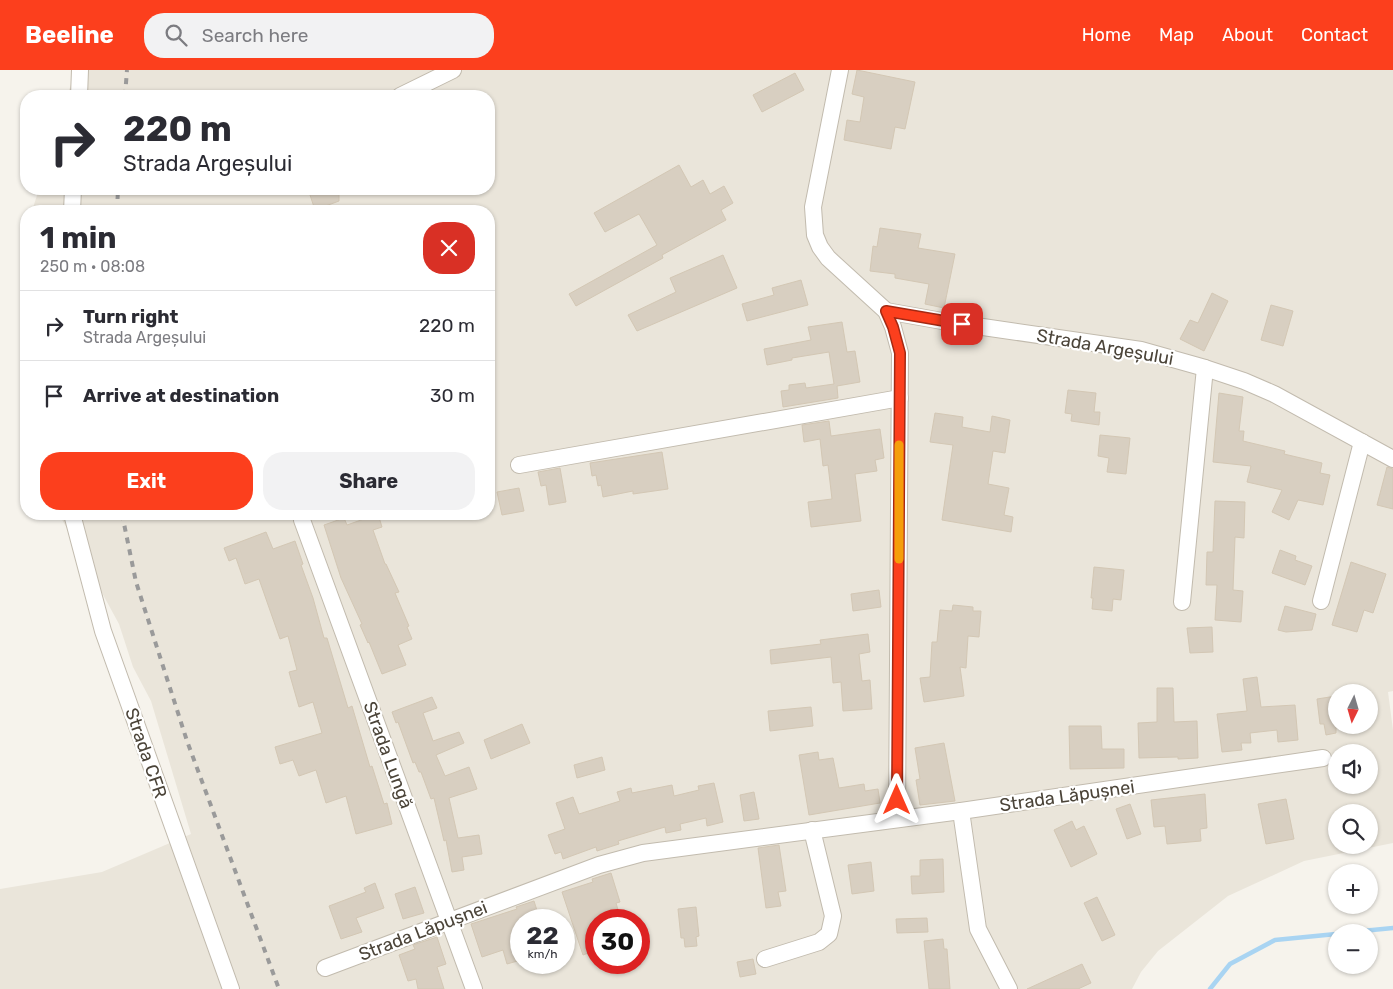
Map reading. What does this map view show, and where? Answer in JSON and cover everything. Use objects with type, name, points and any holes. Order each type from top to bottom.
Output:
[{"type":"street","points":[[78,90],[80,70]]},
{"type":"street","points":[[412,90],[453,70]]},
{"type":"street","points":[[840,70],[813,207],[815,235],[820,247],[828,258],[886,311],[893,327],[900,353],[897,820]]},
{"type":"street","name":"Strada Argeșului","points":[[886,311],[1141,350],[1205,368],[1244,381],[1274,394],[1362,442],[1392,456]]},
{"type":"street","points":[[1182,602],[1205,368]]},
{"type":"street","points":[[519,465],[900,398]]},
{"type":"street","points":[[1321,601],[1362,442]]},
{"type":"street","name":"Strada CFR","points":[[74,520],[103,631],[231,989]]},
{"type":"street","name":"Strada Lungă","points":[[302,520],[474,989]]},
{"type":"street","name":"Strada Lăpușnei","points":[[325,968],[599,865],[643,853],[897,820],[1323,758]]},
{"type":"street","points":[[961,811],[978,929],[1009,989]]},
{"type":"street","points":[[765,959],[818,942],[829,934],[833,916],[812,830]]},
{"type":"shaded area","points":[[76,70],[1393,70],[1393,691],[1388,692],[1393,730],[1393,843],[1378,846],[1378,804],[1328,804],[1328,854],[1339,854],[1304,861],[1228,896],[1158,951],[1141,972],[1132,989],[0,989],[0,889],[102,872],[191,834],[151,701],[133,667],[119,624],[62,520],[495,520],[495,205],[34,205],[37,195],[495,195],[495,90],[69,90]]},
{"type":"building","points":[[857,70],[915,82],[905,129],[895,127],[891,149],[844,140],[847,120],[860,122],[864,97],[852,94]]},
{"type":"building","points":[[795,73],[804,90],[762,112],[753,95]]},
{"type":"building","points":[[679,165],[691,187],[703,180],[710,194],[724,186],[733,203],[721,210],[726,220],[662,255],[663,258],[576,306],[569,294],[657,245],[639,214],[605,232],[594,213]]},
{"type":"building","points":[[310,195],[339,195],[339,201],[328,205],[313,205]]},
{"type":"building","points":[[880,228],[921,234],[918,248],[955,254],[944,308],[925,304],[929,284],[895,278],[895,274],[870,271],[873,246],[877,247]]},
{"type":"building","points":[[723,255],[737,288],[637,331],[628,315],[676,292],[670,278]]},
{"type":"building","points":[[801,280],[808,305],[747,321],[742,304],[774,295],[772,288]]},
{"type":"building","points":[[1212,293],[1228,301],[1204,351],[1180,339],[1190,320],[1198,323]]},
{"type":"building","points":[[1271,305],[1293,311],[1283,346],[1261,340]]},
{"type":"building","points":[[842,322],[847,352],[855,351],[860,382],[837,386],[838,398],[783,407],[781,391],[789,390],[789,385],[805,383],[806,388],[834,384],[829,352],[792,358],[792,360],[767,365],[764,349],[811,340],[808,327]]},
{"type":"building","points":[[1068,390],[1096,393],[1094,412],[1100,412],[1099,425],[1071,421],[1072,414],[1065,413]]},
{"type":"building","points":[[1219,393],[1243,397],[1239,431],[1244,431],[1243,441],[1285,451],[1284,454],[1322,463],[1320,473],[1330,475],[1323,505],[1298,500],[1289,520],[1272,512],[1282,490],[1247,482],[1251,466],[1213,462]]},
{"type":"building","points":[[935,413],[963,417],[962,427],[990,432],[992,416],[1010,420],[1005,453],[993,451],[988,484],[1009,488],[1004,515],[1013,517],[1011,532],[942,520],[953,445],[930,442]]},
{"type":"building","points":[[829,421],[831,436],[880,429],[884,458],[875,460],[877,471],[855,474],[861,521],[811,527],[808,502],[832,499],[828,465],[823,466],[820,439],[804,442],[802,425]]},
{"type":"building","points":[[1100,435],[1130,438],[1126,474],[1107,472],[1109,458],[1098,456]]},
{"type":"building","points":[[662,452],[668,489],[633,494],[633,491],[603,497],[601,485],[598,486],[596,475],[592,476],[590,463]]},
{"type":"building","points":[[1387,467],[1393,469],[1393,509],[1377,505]]},
{"type":"building","points":[[560,468],[566,502],[549,505],[546,485],[541,486],[538,472]]},
{"type":"building","points":[[519,488],[524,511],[502,515],[497,492]]},
{"type":"building","points":[[1215,501],[1245,502],[1244,538],[1235,537],[1233,590],[1243,591],[1241,622],[1215,620],[1217,585],[1206,585],[1207,552],[1213,552]]},
{"type":"building","points":[[338,520],[345,520],[347,525],[361,520],[380,520],[382,527],[373,530],[385,564],[399,592],[395,593],[409,626],[407,627],[412,639],[398,645],[406,665],[382,674],[341,578],[324,525]]},
{"type":"building","points":[[266,532],[273,549],[295,541],[324,638],[327,638],[348,708],[352,706],[370,767],[372,766],[384,804],[387,803],[392,824],[356,834],[346,796],[326,803],[316,770],[299,776],[293,760],[280,764],[275,747],[322,733],[313,702],[299,707],[289,672],[297,670],[288,636],[280,639],[259,579],[245,584],[236,558],[229,561],[224,548]]},
{"type":"building","points":[[1280,550],[1296,556],[1295,560],[1312,566],[1305,585],[1272,573]]},
{"type":"building","points":[[1351,562],[1386,574],[1373,613],[1364,610],[1357,632],[1332,625]]},
{"type":"building","points":[[1094,567],[1124,570],[1121,600],[1113,599],[1112,611],[1092,609],[1093,598],[1091,598]]},
{"type":"building","points":[[879,590],[881,607],[853,611],[851,594]]},
{"type":"building","points":[[953,605],[973,607],[973,611],[981,611],[979,637],[968,636],[966,668],[960,667],[964,696],[924,702],[920,678],[930,677],[932,642],[937,642],[940,610],[952,611]]},
{"type":"building","points":[[1285,606],[1316,614],[1312,630],[1286,632],[1278,630]]},
{"type":"building","points":[[1212,627],[1213,652],[1190,653],[1187,628]]},
{"type":"building","points":[[868,634],[870,652],[859,654],[862,681],[870,680],[872,709],[843,711],[841,682],[833,683],[831,657],[771,664],[770,650],[821,644],[820,640]]},
{"type":"building","points":[[1257,677],[1261,707],[1295,705],[1298,740],[1278,742],[1277,730],[1250,733],[1251,743],[1241,743],[1242,750],[1222,752],[1217,714],[1247,711],[1243,679]]},
{"type":"building","points":[[1157,688],[1173,688],[1174,722],[1197,721],[1198,758],[1139,758],[1138,723],[1157,722]]},
{"type":"building","points":[[432,697],[437,708],[423,713],[433,741],[459,732],[464,743],[436,755],[445,776],[469,767],[477,789],[449,798],[458,838],[479,835],[482,854],[462,857],[464,870],[452,872],[446,840],[444,841],[434,798],[431,799],[421,772],[419,772],[415,762],[413,763],[398,722],[396,723],[392,712]]},
{"type":"building","points":[[1328,697],[1328,734],[1331,734],[1326,735],[1324,724],[1320,724],[1317,699]]},
{"type":"building","points":[[811,707],[813,726],[770,731],[768,711]]},
{"type":"building","points":[[522,724],[530,743],[491,759],[484,740]]},
{"type":"building","points":[[1069,726],[1101,726],[1102,749],[1124,749],[1124,768],[1070,769]]},
{"type":"building","points":[[944,743],[955,801],[920,805],[916,780],[920,779],[915,748]]},
{"type":"building","points":[[818,752],[819,760],[833,758],[839,788],[864,784],[865,791],[878,789],[880,803],[809,815],[799,755]]},
{"type":"building","points":[[602,757],[605,770],[577,778],[574,765]]},
{"type":"building","points":[[714,783],[723,822],[707,826],[706,818],[680,824],[681,830],[666,833],[665,827],[618,841],[619,844],[597,851],[596,847],[563,859],[561,852],[555,854],[548,835],[565,829],[556,803],[573,797],[579,814],[620,801],[617,792],[631,788],[632,793],[672,785],[674,796],[699,790],[698,786]]},
{"type":"building","points":[[754,792],[759,819],[744,821],[740,795]]},
{"type":"building","points":[[1205,794],[1207,828],[1200,829],[1201,841],[1167,844],[1165,826],[1154,827],[1151,800]]},
{"type":"building","points":[[1286,799],[1294,839],[1266,844],[1258,804]]},
{"type":"building","points":[[1130,804],[1141,834],[1127,839],[1116,809]]},
{"type":"building","points":[[1072,821],[1076,830],[1084,826],[1097,854],[1071,867],[1054,830]]},
{"type":"building","points":[[779,845],[786,891],[778,892],[781,906],[766,908],[758,848]]},
{"type":"building","points":[[943,859],[944,892],[912,894],[911,876],[920,876],[920,860]]},
{"type":"building","points":[[871,862],[874,891],[852,894],[848,865]]},
{"type":"building","points":[[611,873],[620,902],[616,903],[618,909],[585,909],[585,954],[583,955],[575,931],[575,909],[568,909],[562,892],[593,882],[592,879]]},
{"type":"building","points":[[375,883],[384,908],[356,918],[362,932],[341,939],[329,906],[366,892],[364,888]]},
{"type":"building","points":[[415,887],[424,913],[403,919],[395,894]]},
{"type":"building","points":[[1097,897],[1115,935],[1102,941],[1084,903]]},
{"type":"building","points":[[534,901],[537,909],[517,909],[516,907]]},
{"type":"building","points":[[696,907],[699,936],[696,937],[697,946],[685,947],[684,938],[681,938],[678,909]]},
{"type":"building","points":[[510,911],[510,963],[507,964],[503,950],[482,957],[471,924]]},
{"type":"building","points":[[927,918],[928,932],[897,933],[896,919]]},
{"type":"building","points":[[437,937],[446,964],[437,967],[444,989],[418,989],[416,979],[408,981],[399,955],[415,949],[413,945]]},
{"type":"building","points":[[943,939],[944,949],[947,949],[950,989],[929,989],[924,941]]},
{"type":"building","points":[[753,959],[756,974],[740,977],[737,962]]},
{"type":"building","points":[[1082,964],[1091,983],[1078,989],[1027,989]]},
{"type":"waterway","points":[[1378,929],[1393,928]]},
{"type":"waterway","points":[[1210,989],[1230,964],[1275,940],[1328,935]]},
{"type":"railway","points":[[125,90],[127,70]]},
{"type":"railway","points":[[117,205],[118,195]]},
{"type":"railway","points":[[123,520],[136,582],[187,741],[279,989]]},
{"type":"slow traffic","points":[[899,445],[899,559]]},
{"type":"route","points":[[897,800],[900,353],[893,327],[886,311],[962,324]]}]
